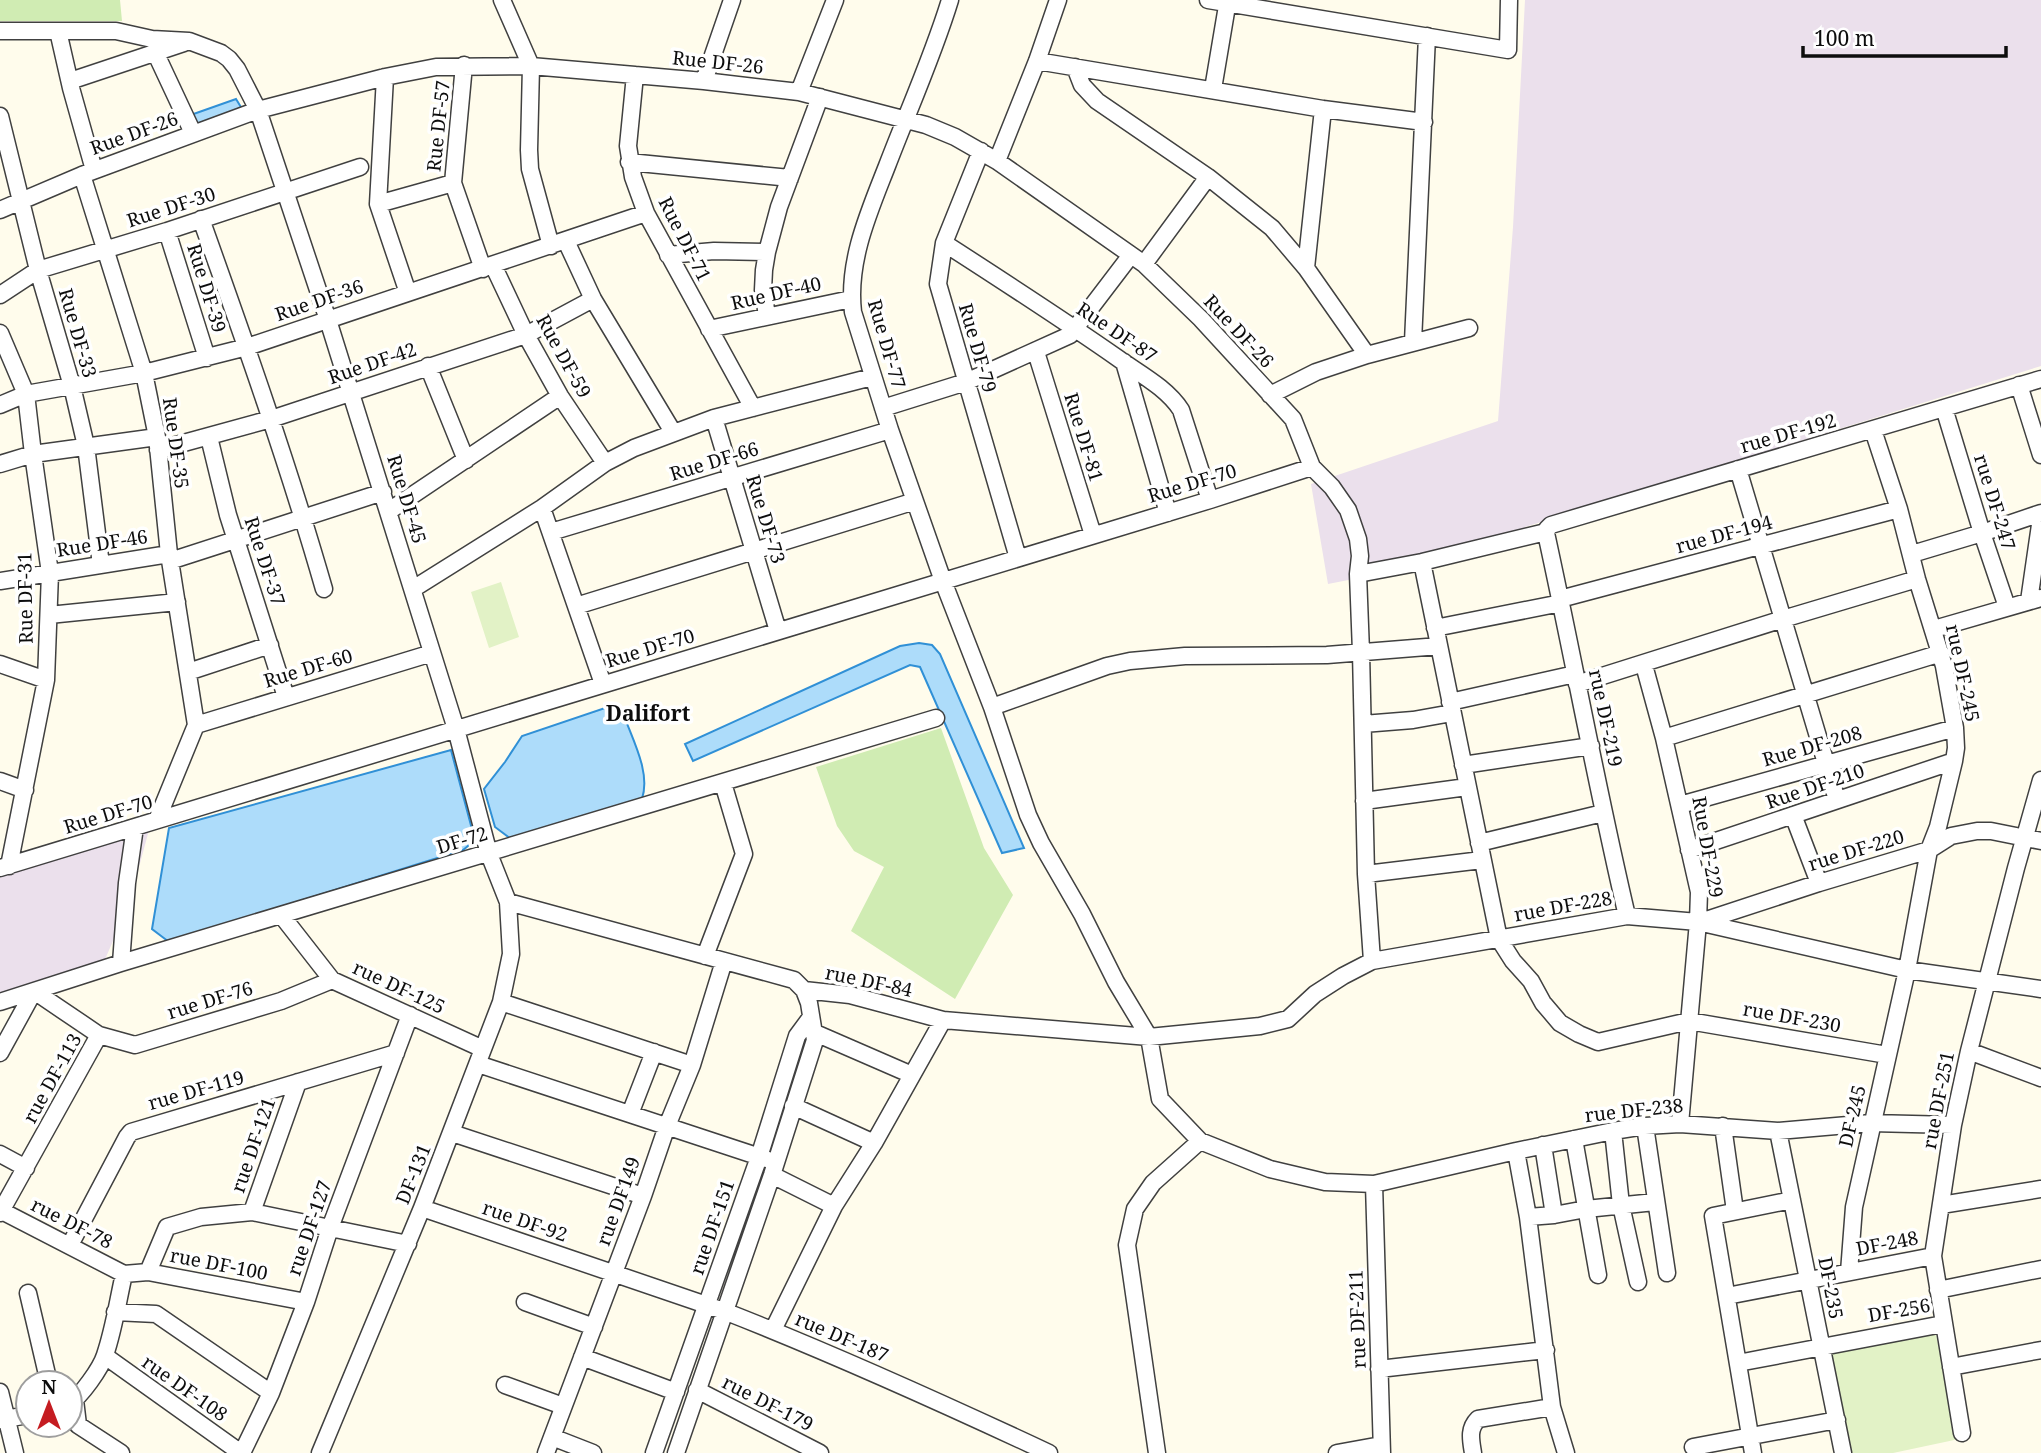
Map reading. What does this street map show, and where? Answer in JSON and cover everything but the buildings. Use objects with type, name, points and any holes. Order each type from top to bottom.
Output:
[{"type":"street","points":[[502,0],[531,66],[530,169],[559,243],[673,432]]},
{"type":"street","points":[[704,81],[732,0]]},
{"type":"street","points":[[799,92],[835,0]]},
{"type":"street","name":"Rue DF-77","points":[[950,0],[862,231],[851,299],[853,312],[890,430],[943,581],[992,707],[1028,816],[1116,982],[1149,1037]]},
{"type":"street","points":[[997,161],[1058,0]]},
{"type":"street","points":[[1208,0],[1508,50],[1509,0]]},
{"type":"street","points":[[1213,89],[1228,2]]},
{"type":"street","name":"Rue DF-45","points":[[0,31],[116,31],[189,41],[229,59],[237,69],[258,110],[328,320],[456,729],[489,853],[508,902]]},
{"type":"street","name":"Rue DF-35","points":[[58,31],[104,249],[144,373],[158,444],[169,558],[197,725]]},
{"type":"street","points":[[1413,342],[1427,36]]},
{"type":"street","points":[[70,81],[189,41]]},
{"type":"street","points":[[156,54],[192,134]]},
{"type":"street","points":[[1037,61],[1323,109],[1424,122]]},
{"type":"street","name":"Rue DF-57","points":[[464,65],[453,183],[488,267]]},
{"type":"street","name":"Rue DF-26","points":[[0,210],[88,172],[258,110],[385,77],[436,67],[531,66],[799,92],[926,125],[955,137],[997,161],[1137,260],[1201,319],[1293,419],[1312,467]]},
{"type":"street","points":[[1076,67],[1088,93],[1208,177],[1272,228],[1306,268],[1367,355]]},
{"type":"street","name":"Rue DF-71","points":[[635,75],[629,162],[646,213],[752,408]]},
{"type":"street","points":[[385,77],[377,204],[408,293]]},
{"type":"street","points":[[767,316],[764,270],[767,252],[779,207],[820,97]]},
{"type":"street","points":[[1306,268],[1323,109]]},
{"type":"street","name":"Rue DF-33","points":[[0,118],[86,446],[101,565]]},
{"type":"street","name":"Rue DF-79","points":[[981,151],[944,243],[938,284],[1018,558]]},
{"type":"street","points":[[629,162],[790,178]]},
{"type":"street","name":"Rue DF-30","points":[[0,295],[38,270],[167,231],[360,167]]},
{"type":"street","points":[[883,408],[966,382],[1070,334],[1208,177]]},
{"type":"street","points":[[377,204],[453,183]]},
{"type":"street","name":"Rue DF-36","points":[[0,405],[26,394],[144,373],[247,347],[646,213]]},
{"type":"street","points":[[201,219],[271,419],[324,589]]},
{"type":"street","name":"Rue DF-39","points":[[167,231],[207,358]]},
{"type":"street","name":"Rue DF-87","points":[[944,243],[1070,334],[1124,362],[1175,401],[1181,410],[1210,500]]},
{"type":"street","points":[[668,255],[714,251],[767,252]]},
{"type":"street","name":"Rue DF-59","points":[[488,267],[560,396],[605,463]]},
{"type":"street","name":"Rue DF-42","points":[[0,464],[33,454],[86,446],[158,444],[209,437],[526,334],[593,299]]},
{"type":"street","name":"Rue DF-40","points":[[709,329],[851,299]]},
{"type":"street","points":[[1270,395],[1316,372],[1367,355],[1469,328]]},
{"type":"street","name":"Rue DF-31","points":[[0,333],[26,394],[50,572],[46,680],[25,790],[6,838],[4,867]]},
{"type":"street","name":"Rue DF-81","points":[[1036,352],[1093,535]]},
{"type":"street","points":[[1124,362],[1168,513]]},
{"type":"street","points":[[428,366],[466,460]]},
{"type":"street","points":[[413,589],[542,508],[605,463],[634,448],[713,418],[872,377]]},
{"type":"street","name":"rue DF-192","points":[[1358,574],[1422,562],[1546,530],[1551,525],[1606,507],[2041,379]]},
{"type":"street","points":[[2019,385],[2041,455]]},
{"type":"street","points":[[389,511],[560,396]]},
{"type":"street","name":"rue DF-247","points":[[1944,408],[2007,607]]},
{"type":"street","name":"Rue DF-73","points":[[713,418],[778,631]]},
{"type":"street","name":"Rue DF-66","points":[[551,532],[890,430]]},
{"type":"street","name":"rue DF-245","points":[[1873,430],[1941,653],[1955,728],[1954,761],[1938,827],[1929,850],[1907,970]]},
{"type":"street","name":"Rue DF-37","points":[[209,437],[224,499],[286,696]]},
{"type":"street","points":[[1312,467],[1332,487],[1348,510],[1354,523],[1360,556],[1358,574],[1366,874],[1372,961]]},
{"type":"street","name":"Rue DF-70","points":[[4,867],[1312,467]]},
{"type":"street","points":[[1738,469],[1837,800]]},
{"type":"street","name":"Rue DF-46","points":[[0,581],[101,565],[169,558],[237,540],[383,492]]},
{"type":"street","points":[[576,606],[915,501]]},
{"type":"street","points":[[542,508],[603,684]]},
{"type":"street","name":"rue DF-194","points":[[1435,628],[1561,601],[1899,509]]},
{"type":"street","points":[[1912,554],[2041,513]]},
{"type":"street","points":[[1934,629],[2035,600],[2041,518]]},
{"type":"street","name":"rue DF-219","points":[[1546,530],[1603,813],[1627,916]]},
{"type":"street","points":[[1422,562],[1499,939],[1560,1023],[1578,1034],[1598,1042],[1689,1021]]},
{"type":"street","points":[[1363,724],[1413,720],[1451,708],[1644,664],[1917,579]]},
{"type":"street","points":[[49,615],[177,602]]},
{"type":"street","points":[[188,672],[270,645]]},
{"type":"street","points":[[992,707],[1107,666],[1130,661],[1176,656],[1327,655],[1439,646]]},
{"type":"street","name":"Rue DF-60","points":[[197,725],[432,653]]},
{"type":"street","points":[[1664,738],[1941,653]]},
{"type":"street","points":[[0,664],[46,680]]},
{"type":"street","name":"Rue DF-229","points":[[1644,664],[1699,892],[1680,1124]]},
{"type":"street","name":"DF-72","points":[[0,1002],[121,963],[936,718]]},
{"type":"street","points":[[158,820],[197,725]]},
{"type":"street","name":"Rue DF-208","points":[[1680,805],[1955,728]]},
{"type":"street","points":[[1463,765],[1591,746]]},
{"type":"street","name":"Rue DF-210","points":[[1689,850],[1954,761]]},
{"type":"street","name":"rue DF-251","points":[[1962,1433],[1933,1256],[1953,1125],[1969,1051],[1986,982],[2033,839],[2041,780]]},
{"type":"street","points":[[0,781],[25,790]]},
{"type":"street","points":[[705,956],[744,856],[723,783]]},
{"type":"street","points":[[1364,801],[1467,787]]},
{"type":"street","points":[[1479,843],[1603,813]]},
{"type":"street","points":[[1793,816],[1819,883]]},
{"type":"street","points":[[121,963],[127,883],[135,827]]},
{"type":"street","name":"rue DF-220","points":[[1698,922],[1929,850],[1951,836],[1992,831],[2033,839]]},
{"type":"street","points":[[1366,874],[1482,860]]},
{"type":"street","name":"rue DF-84","points":[[508,902],[794,980],[804,990],[850,995],[943,1020],[1149,1037]]},
{"type":"street","name":"DF-131","points":[[320,1453],[408,1244],[501,1002],[511,954],[508,902]]},
{"type":"street","name":"rue DF-125","points":[[282,916],[332,979],[410,1015],[481,1056],[630,1114],[759,1157],[773,1169],[834,1206]]},
{"type":"street","name":"rue DF-228","points":[[1149,1037],[1260,1026],[1288,1019],[1315,994],[1372,961],[1627,916],[1698,922],[1907,970],[2041,989]]},
{"type":"street","name":"rue DF149","points":[[546,1453],[692,1065],[724,961]]},
{"type":"street","name":"DF-245","points":[[1849,1272],[1854,1207],[1907,970]]},
{"type":"street","name":"rue DF-76","points":[[34,991],[99,1035],[135,1045],[281,1001],[332,979]]},
{"type":"street","name":"rue DF-151","points":[[676,1453],[815,1040],[804,990]]},
{"type":"street","points":[[0,1053],[34,991]]},
{"type":"street","points":[[501,1002],[692,1065]]},
{"type":"street","name":"rue DF-127","points":[[242,1453],[271,1393],[306,1302],[330,1228],[410,1015]]},
{"type":"street","points":[[774,1330],[834,1206],[874,1143],[943,1020]]},
{"type":"street","name":"rue DF-230","points":[[1689,1021],[1887,1055]]},
{"type":"street","points":[[812,1024],[912,1075]]},
{"type":"street","name":"rue DF-151","points":[[654,1453],[759,1157],[797,1035],[812,1024]]},
{"type":"street","name":"rue DF-113","points":[[0,1211],[99,1035]]},
{"type":"street","points":[[1149,1037],[1160,1099],[1200,1141],[1153,1183],[1135,1209],[1127,1245],[1157,1453]]},
{"type":"street","points":[[1969,1051],[2041,1078]]},
{"type":"street","points":[[630,1114],[654,1052]]},
{"type":"street","name":"rue DF-119","points":[[70,1245],[131,1132],[396,1053]]},
{"type":"street","name":"rue DF-121","points":[[148,1272],[167,1227],[201,1217],[252,1212],[298,1082]]},
{"type":"street","points":[[793,1106],[874,1143]]},
{"type":"street","name":"rue DF-238","points":[[1200,1141],[1270,1169],[1325,1182],[1374,1184],[1543,1145],[1645,1126],[1680,1124],[1778,1131],[1871,1123],[1953,1125]]},
{"type":"street","points":[[1645,1126],[1667,1273]]},
{"type":"street","points":[[1723,1126],[1735,1211]]},
{"type":"street","points":[[1613,1131],[1621,1205],[1638,1282]]},
{"type":"street","name":"DF-235","points":[[1778,1131],[1843,1453]]},
{"type":"street","points":[[452,1133],[643,1196]]},
{"type":"street","points":[[1574,1139],[1598,1275]]},
{"type":"street","points":[[1543,1145],[1554,1215]]},
{"type":"street","points":[[1516,1151],[1528,1217],[1552,1407],[1566,1453]]},
{"type":"street","points":[[0,1154],[26,1168]]},
{"type":"street","name":"rue DF-211","points":[[1374,1184],[1382,1449]]},
{"type":"street","points":[[1941,1205],[2041,1189]]},
{"type":"street","points":[[1753,1453],[1713,1216],[1792,1200]]},
{"type":"street","points":[[1528,1217],[1655,1202]]},
{"type":"street","name":"rue DF-92","points":[[422,1208],[614,1273]]},
{"type":"street","name":"rue DF-78","points":[[0,1211],[124,1274]]},
{"type":"street","points":[[252,1212],[408,1244]]},
{"type":"street","name":"DF-248","points":[[1727,1296],[1933,1256]]},
{"type":"street","points":[[1938,1290],[2041,1269]]},
{"type":"street","name":"rue DF-100","points":[[124,1274],[148,1272],[306,1302]]},
{"type":"street","name":"rue DF-187","points":[[614,1273],[724,1311],[848,1361],[1038,1451]]},
{"type":"street","points":[[84,1386],[105,1356],[124,1274]]},
{"type":"street","points":[[28,1293],[46,1369]]},
{"type":"street","points":[[525,1302],[594,1328]]},
{"type":"street","points":[[115,1312],[156,1314],[271,1393]]},
{"type":"street","name":"DF-256","points":[[1738,1363],[1943,1324]]},
{"type":"street","points":[[1379,1369],[1546,1350]]},
{"type":"street","points":[[1951,1367],[2041,1350]]},
{"type":"street","name":"rue DF-108","points":[[105,1356],[242,1453]]},
{"type":"street","points":[[582,1357],[676,1392]]},
{"type":"street","points":[[505,1385],[563,1406]]},
{"type":"street","name":"rue DF-179","points":[[697,1390],[820,1453]]},
{"type":"street","points":[[0,1392],[4,1419],[15,1453]]},
{"type":"street","points":[[1455,1453],[1472,1451],[1472,1425],[1478,1419],[1552,1407]]},
{"type":"street","points":[[1693,1447],[1837,1420]]},
{"type":"street","points":[[84,1429],[121,1453]]},
{"type":"street","points":[[552,1437],[593,1453]]},
{"type":"street","points":[[1338,1453],[1382,1449]]},
{"type":"shaded area","points":[[1525,0],[2041,0],[2041,366],[1525,527],[1517,547],[1328,584],[1311,484],[1498,421],[1513,227]]},
{"type":"shaded area","points":[[149,830],[129,904],[103,964],[0,995],[0,875]]},
{"type":"green space","points":[[0,0],[120,0],[122,21],[0,21]]},
{"type":"green space","points":[[501,582],[519,637],[489,648],[471,592]]},
{"type":"green space","points":[[941,728],[984,848],[1013,895],[955,999],[851,931],[884,867],[854,851],[837,826],[816,767]]},
{"type":"green space","points":[[1934,1326],[1959,1439],[1893,1453],[1849,1453],[1826,1349]]},
{"type":"water","points":[[236,99],[244,112],[185,134],[185,117]]},
{"type":"water","points":[[919,643],[932,645],[940,654],[1024,848],[1002,853],[920,667],[910,665],[693,761],[685,744],[900,646]]},
{"type":"water","points":[[605,708],[623,713],[642,767],[642,799],[511,839],[495,827],[484,789],[522,736]]},
{"type":"water","points":[[451,750],[473,833],[468,846],[463,850],[169,942],[152,929],[169,828]]},
{"type":"district","name":"Dalifort","points":[[648,714]]}]
